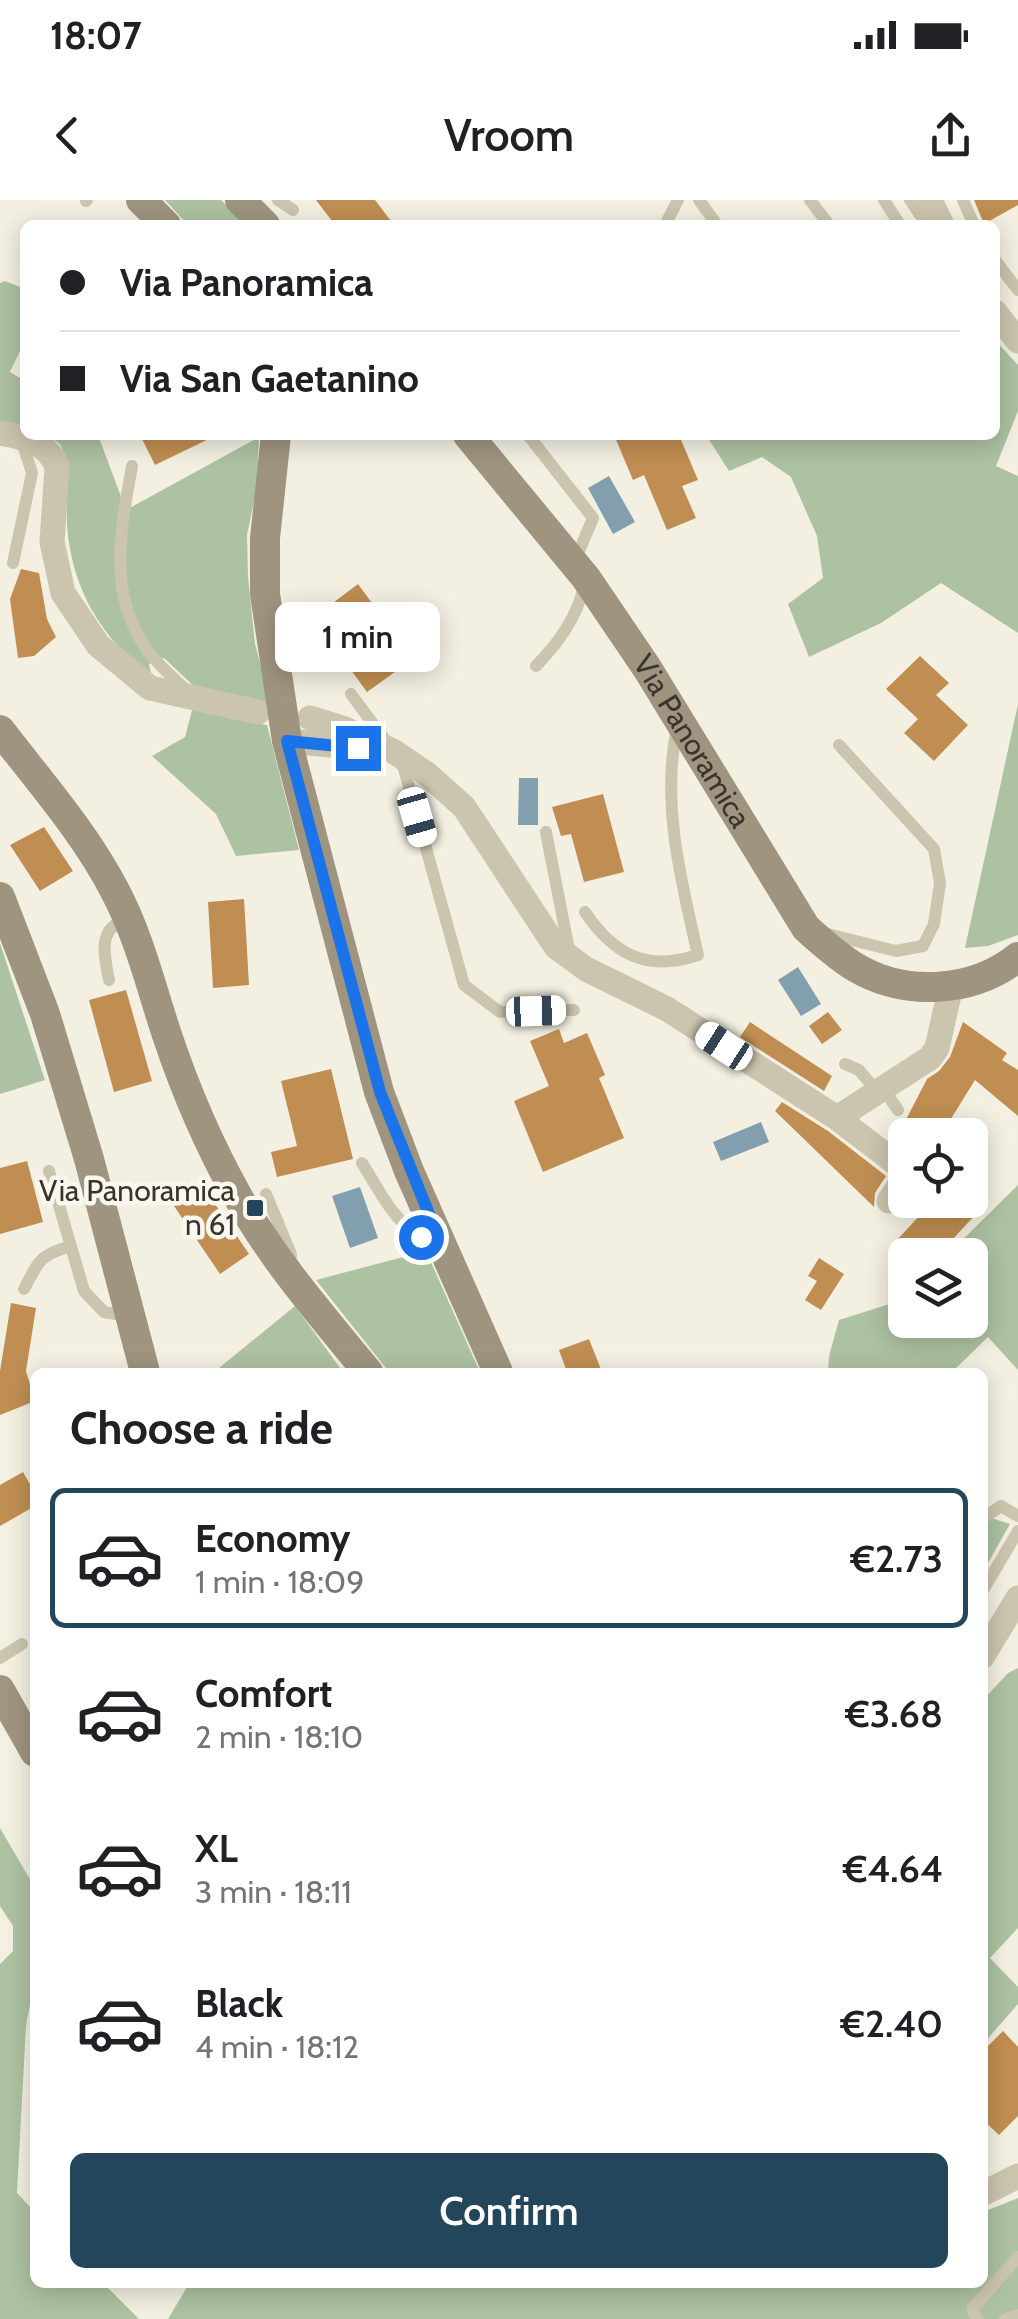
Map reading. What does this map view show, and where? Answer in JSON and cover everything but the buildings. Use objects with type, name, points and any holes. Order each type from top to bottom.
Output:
[{"type":"street","points":[[141,200],[161,220]]},
{"type":"street","points":[[240,200],[260,220]]},
{"type":"street","points":[[1000,318],[1018,341]]},
{"type":"street","points":[[24,440],[40,446],[57,466],[52,542],[63,592],[98,645],[150,688],[258,712]]},
{"type":"street","points":[[275,440],[265,538],[265,594],[287,741],[380,1092],[496,1368]]},
{"type":"street","name":"Via Panoramica","points":[[472,440],[580,571],[678,719],[806,928],[859,970],[921,987],[951,986]]},
{"type":"street","points":[[310,718],[345,729],[396,754],[427,774],[464,807],[556,947],[667,1009],[837,1118],[888,1160]]},
{"type":"street","points":[[0,730],[86,843],[116,891],[168,1039],[208,1139],[238,1198],[289,1272],[365,1368]]},
{"type":"street","points":[[287,741],[396,754]]},
{"type":"street","points":[[0,897],[45,1014],[144,1368]]},
{"type":"street","points":[[837,1118],[887,1098],[938,1048],[951,986],[979,979],[1018,957]]},
{"type":"street","points":[[988,1647],[1018,1598]]},
{"type":"street","points":[[0,1690],[30,1743]]},
{"type":"street","points":[[988,2191],[1018,2176]]},
{"type":"lane","points":[[278,200],[293,210]]},
{"type":"lane","points":[[810,200],[825,220]]},
{"type":"lane","points":[[1000,267],[1018,290]]},
{"type":"lane","points":[[10,435],[26,449],[32,473],[13,564]]},
{"type":"lane","points":[[532,440],[594,518],[580,571],[580,602],[558,642],[536,666]]},
{"type":"lane","points":[[132,466],[118,548],[124,598],[144,647],[194,698]]},
{"type":"lane","points":[[351,694],[396,754],[464,984],[500,1012],[574,1010]]},
{"type":"lane","points":[[585,912],[602,938],[632,956],[671,964],[698,955],[677,860],[670,758],[678,719]]},
{"type":"lane","points":[[806,928],[896,950],[923,946],[934,924],[940,883],[934,849],[839,745]]},
{"type":"lane","points":[[546,832],[571,958]]},
{"type":"lane","points":[[109,980],[105,932],[114,922],[128,918]]},
{"type":"lane","points":[[846,1064],[859,1070],[887,1098]]},
{"type":"lane","points":[[362,1163],[403,1225],[421,1237],[439,1239]]},
{"type":"lane","points":[[49,1170],[84,1291],[104,1312],[131,1316]]},
{"type":"lane","points":[[266,1194],[291,1254],[289,1272]]},
{"type":"lane","points":[[24,1289],[40,1259],[71,1246]]},
{"type":"lane","points":[[988,1515],[1001,1506],[1018,1516]]},
{"type":"lane","points":[[988,1582],[1018,1531]]},
{"type":"lane","points":[[0,1658],[22,1644]]},
{"type":"lane","points":[[977,2319],[972,2309],[1018,2256]]},
{"type":"lane","points":[[1006,2319],[1018,2315]]},
{"type":"green space","points":[[165,200],[221,200],[242,220],[183,220]]},
{"type":"green space","points":[[0,283],[20,287],[20,351],[10,372],[20,378],[20,424],[0,422]]},
{"type":"green space","points":[[1000,345],[1018,365],[1018,411],[996,466],[1018,476],[1018,633],[941,583],[881,623],[809,657],[788,604],[823,578],[817,536],[791,477],[762,457],[729,471],[709,440],[1000,440]]},
{"type":"green space","points":[[54,440],[100,440],[126,510],[259,440],[257,487],[247,535],[248,577],[255,644],[271,705],[197,689],[164,658],[149,664],[152,678],[104,629],[75,571],[67,525],[65,455]]},
{"type":"green space","points":[[1018,704],[1018,935],[988,946],[965,948]]},
{"type":"green space","points":[[192,710],[267,725],[299,850],[236,856],[216,814],[152,756],[185,737]]},
{"type":"green space","points":[[0,943],[45,1080],[0,1094]]},
{"type":"green space","points":[[1018,1185],[1018,1370],[988,1337],[988,1238],[964,1238]]},
{"type":"green space","points":[[426,1251],[478,1368],[386,1368],[316,1280]]},
{"type":"green space","points":[[888,1304],[888,1338],[987,1338],[956,1368],[828,1368],[839,1320]]},
{"type":"green space","points":[[295,1306],[340,1368],[219,1368]]},
{"type":"green space","points":[[991,1518],[1010,1524],[988,1563]]},
{"type":"green space","points":[[1018,1668],[1018,1928],[990,1958],[1018,1987],[1018,2004],[988,2038],[988,1695]]},
{"type":"green space","points":[[0,1828],[30,1879],[30,2004],[17,2193],[30,2207],[30,2288],[108,2288],[139,2319],[0,2319],[0,1964],[13,1951],[13,1926],[0,1906]]},
{"type":"green space","points":[[1018,2198],[1018,2319],[168,2319],[186,2288],[988,2288],[988,2210]]},
{"type":"water","points":[[609,476],[635,522],[613,534],[588,488]]},
{"type":"water","points":[[519,778],[538,778],[538,825],[518,825]]},
{"type":"water","points":[[798,967],[821,1004],[801,1016],[778,980]]},
{"type":"water","points":[[761,1122],[769,1142],[721,1161],[713,1142]]},
{"type":"water","points":[[360,1187],[378,1238],[350,1248],[332,1196]]},
{"type":"place","name":"Via Panoramica n 61","points":[[255,1208]]},
{"type":"route","points":[[358,748],[287,741],[380,1092],[439,1239],[421,1237]]}]
